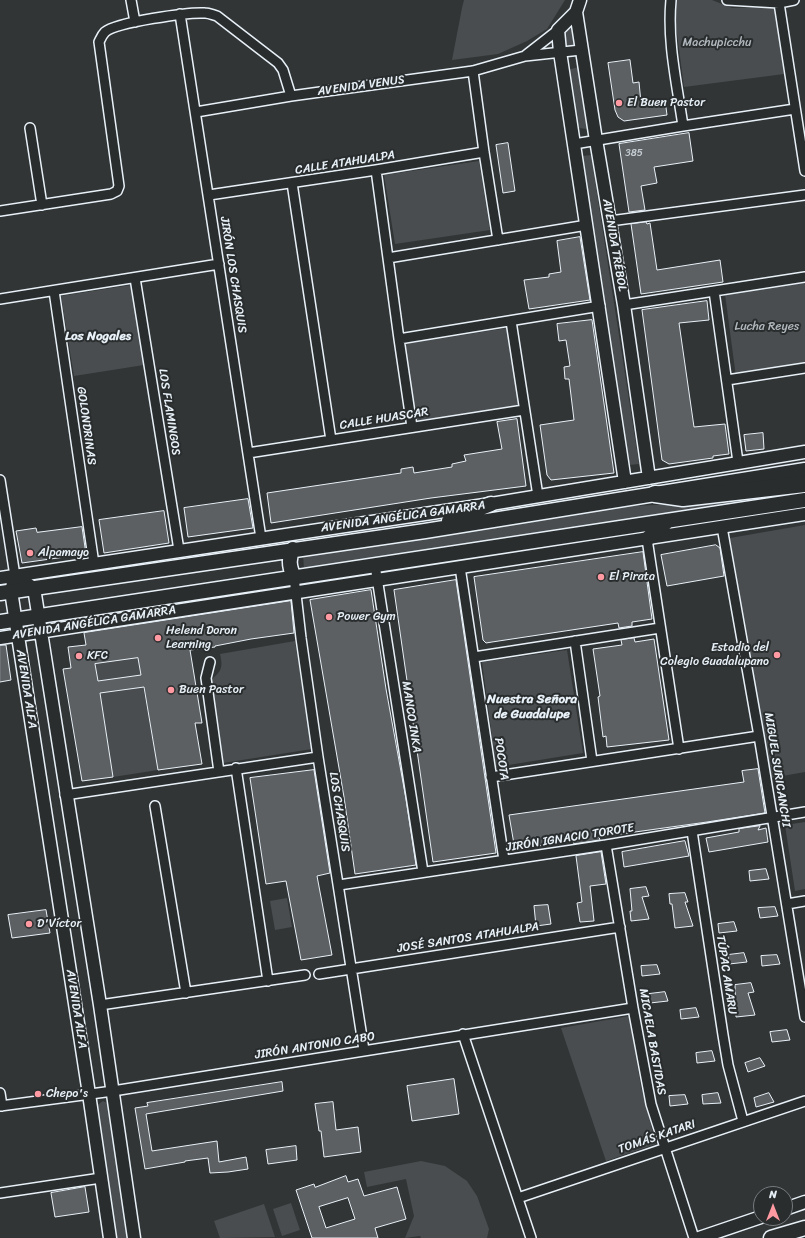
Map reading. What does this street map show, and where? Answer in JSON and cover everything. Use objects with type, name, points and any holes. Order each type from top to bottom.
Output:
[{"type":"highway","points":[[655,494],[683,498],[805,484]]},
{"type":"main road","name":"AVENIDA ANGÉLICA GAMARRA","points":[[6,592],[424,531],[805,470]]},
{"type":"main road","name":"AVENIDA ANGÉLICA GAMARRA","points":[[0,622],[805,500]]},
{"type":"main road","points":[[424,531],[491,504]]},
{"type":"main road","points":[[647,539],[668,521]]},
{"type":"main road","points":[[293,549],[290,556],[290,563],[294,577]]},
{"type":"main road","points":[[771,1238],[805,1228]]},
{"type":"street","points":[[131,0],[135,22]]},
{"type":"street","name":"AVENIDA VENUS","points":[[525,56],[558,30],[576,12],[580,0]]},
{"type":"street","points":[[671,0],[669,16],[670,40],[683,126]]},
{"type":"street","points":[[727,0],[779,3],[794,0]]},
{"type":"street","points":[[779,3],[805,171]]},
{"type":"street","name":"AVENIDA TRÉBOL","points":[[576,12],[581,50],[624,305],[649,478]]},
{"type":"street","points":[[0,211],[111,194],[117,191],[119,186],[99,42],[101,36],[106,30],[135,22],[180,14],[206,13],[217,16],[278,63],[283,70],[290,96]]},
{"type":"street","name":"JIRÓN LOS CHASQUIS","points":[[180,14],[261,538]]},
{"type":"street","name":"AVENIDA TRÉBOL","points":[[558,30],[560,52],[600,306],[625,482]]},
{"type":"street","name":"AVENIDA VENUS","points":[[196,112],[290,96],[472,71],[525,56],[581,50]]},
{"type":"street","points":[[472,71],[498,240]]},
{"type":"street","points":[[574,144],[795,109]]},
{"type":"street","points":[[30,128],[42,205]]},
{"type":"street","name":"CALLE ATAHUALPA","points":[[209,195],[484,152]]},
{"type":"street","points":[[376,170],[412,427]]},
{"type":"street","points":[[292,183],[332,440]]},
{"type":"street","points":[[610,221],[805,195]]},
{"type":"street","points":[[388,258],[587,225]]},
{"type":"street","points":[[0,299],[219,264]]},
{"type":"street","name":"LOS FLAMINGOS","points":[[135,278],[179,550]]},
{"type":"street","points":[[624,305],[805,278]]},
{"type":"street","name":"GOLONDRINAS","points":[[54,291],[94,564]]},
{"type":"street","points":[[714,291],[738,462]]},
{"type":"street","points":[[399,339],[600,306]]},
{"type":"street","points":[[511,321],[538,496]]},
{"type":"street","points":[[726,380],[805,368]]},
{"type":"street","name":"CALLE HUASCAR","points":[[248,453],[524,410]]},
{"type":"street","name":"AVENIDA ANGÉLICA GAMARRA","points":[[0,578],[491,504],[805,452]]},
{"type":"street","points":[[0,480],[15,576],[34,588]]},
{"type":"street","name":"AVENIDA ANGÉLICA GAMARRA","points":[[0,638],[805,514]]},
{"type":"street","name":"MIGUEL SURICANCHI","points":[[722,527],[802,987],[805,1017]]},
{"type":"street","points":[[647,539],[679,749]]},
{"type":"street","name":"MANCO INKA","points":[[375,565],[423,872]]},
{"type":"street","name":"POCOTA","points":[[460,567],[504,860]]},
{"type":"street","name":"AVENIDA ALFA","points":[[15,576],[6,592],[15,619],[18,635],[110,1238]]},
{"type":"street","name":"LOS CHASQUIS","points":[[294,577],[318,757],[364,1050]]},
{"type":"street","name":"AVENIDA ALFA","points":[[34,588],[100,1005],[134,1238]]},
{"type":"street","points":[[474,657],[660,628]]},
{"type":"street","points":[[575,641],[592,761]]},
{"type":"street","points":[[210,662],[206,678],[219,772]]},
{"type":"street","points":[[491,777],[759,736]]},
{"type":"street","points":[[66,795],[219,772],[236,768],[318,757]]},
{"type":"street","points":[[236,768],[268,981]]},
{"type":"street","points":[[155,806],[186,993]]},
{"type":"street","name":"JIRÓN IGNACIO TOROTE","points":[[339,884],[606,845],[805,812]]},
{"type":"street","name":"TÚPAC AMARU","points":[[692,831],[728,1064],[743,1121]]},
{"type":"street","name":"MICAELA BASTIDAS","points":[[606,845],[633,1008],[651,1104],[694,1238]]},
{"type":"street","points":[[787,904],[805,901]]},
{"type":"street","name":"JOSÉ SANTOS ATAHUALPA","points":[[319,974],[620,927]]},
{"type":"street","points":[[100,1005],[305,975]]},
{"type":"street","name":"JIRÓN ANTONIO CABO","points":[[1,1106],[113,1091],[633,1008]]},
{"type":"street","points":[[463,1034],[531,1238]]},
{"type":"street","points":[[0,1093],[1,1106]]},
{"type":"street","name":"TOMÁS KATARI","points":[[518,1198],[805,1101]]},
{"type":"street","points":[[0,1193],[101,1178]]},
{"type":"street","points":[[793,1206],[805,1202]]},
{"type":"street","points":[[699,1238],[753,1220]]},
{"type":"green space","points":[[464,0],[565,0],[547,29],[527,41],[498,54],[452,60]]},
{"type":"green space","name":"Machupicchu","points":[[676,0],[712,0],[732,8],[775,7],[784,74],[684,87],[676,26]]},
{"type":"green space","points":[[573,26],[575,48],[565,49],[563,30]]},
{"type":"green space","points":[[578,67],[588,129],[578,128],[568,70]]},
{"type":"green space","points":[[591,155],[639,464],[629,465],[583,156]]},
{"type":"green space","points":[[479,161],[490,230],[395,244],[384,175]]},
{"type":"green space","name":"Lucha Reyes","points":[[805,283],[805,366],[736,377],[725,294]]},
{"type":"green space","points":[[131,285],[144,365],[74,376],[61,296]]},
{"type":"green space","points":[[507,328],[519,406],[416,421],[405,344]]},
{"type":"green space","points":[[805,488],[805,495],[304,569],[303,554],[608,507],[703,503]]},
{"type":"green space","name":"Estadio del Colegio Guadalupano","points":[[805,525],[805,772],[771,778],[730,538]]},
{"type":"green space","points":[[295,641],[312,749],[223,763],[211,680],[221,668],[220,654]]},
{"type":"green space","points":[[567,650],[583,753],[496,767],[482,662]]},
{"type":"green space","points":[[138,658],[158,770],[113,777],[95,664]]},
{"type":"green space","points":[[805,822],[805,889],[795,891],[785,825]]},
{"type":"green space","points":[[287,898],[292,927],[275,930],[270,901]]},
{"type":"green space","points":[[629,1016],[641,1087],[656,1144],[606,1161],[561,1028]]},
{"type":"green space","points":[[103,1101],[107,1103],[109,1109],[129,1238],[114,1238],[96,1106]]},
{"type":"green space","points":[[421,1161],[445,1166],[467,1181],[477,1196],[489,1229],[487,1238],[421,1238],[420,1236],[405,1238],[414,1216],[406,1179],[367,1187],[364,1172]]},
{"type":"green space","points":[[291,1203],[300,1230],[282,1236],[273,1209]]},
{"type":"green space","points":[[264,1204],[275,1237],[220,1238],[214,1221]]},
{"type":"building","points":[[630,60],[633,83],[639,82],[641,103],[665,100],[667,115],[624,121],[618,117],[615,110],[608,63]]},
{"type":"building","points":[[689,133],[693,161],[654,167],[657,183],[641,186],[645,210],[629,212],[619,144]]},
{"type":"building","points":[[508,143],[515,191],[503,193],[496,145]]},
{"type":"building","points":[[646,222],[647,224],[650,223],[657,270],[720,260],[723,282],[641,294],[631,224]]},
{"type":"building","points":[[580,237],[590,300],[529,309],[524,280],[549,277],[549,274],[561,272],[557,241]]},
{"type":"building","points":[[707,301],[709,320],[679,323],[694,427],[725,424],[729,454],[713,456],[713,458],[669,464],[662,460],[642,310]]},
{"type":"building","points":[[592,320],[614,473],[551,480],[547,475],[540,425],[574,420],[569,379],[565,379],[564,367],[570,366],[566,340],[559,341],[557,324]]},
{"type":"building","points":[[517,419],[526,486],[431,498],[271,523],[267,493],[401,473],[401,469],[413,467],[414,473],[452,467],[452,464],[466,461],[464,455],[502,449],[497,422]]},
{"type":"building","points":[[763,433],[764,449],[746,451],[744,435]]},
{"type":"building","points":[[248,499],[253,528],[188,537],[184,508]]},
{"type":"building","points":[[164,511],[169,543],[104,553],[99,520]]},
{"type":"building","points":[[82,527],[86,554],[22,563],[16,531],[36,528],[37,532]]},
{"type":"building","points":[[716,545],[720,548],[724,576],[667,586],[661,555]]},
{"type":"building","points":[[643,552],[652,619],[632,622],[632,626],[619,628],[618,623],[486,643],[483,640],[474,577]]},
{"type":"building","points":[[456,580],[496,853],[433,862],[394,590]]},
{"type":"building","points":[[371,590],[416,865],[355,874],[344,797],[310,600]]},
{"type":"building","points":[[291,601],[294,633],[190,650],[202,723],[195,723],[202,764],[158,770],[144,687],[100,693],[113,777],[82,781],[63,669],[71,668],[68,647],[86,645],[84,633]],"holes":[[[138,658],[141,675],[98,681],[95,664]]]},
{"type":"building","points":[[634,638],[635,642],[654,639],[669,740],[607,747],[606,736],[603,737],[598,697],[600,696],[593,649],[622,645],[621,640]]},
{"type":"building","points":[[0,645],[6,645],[11,680],[0,682]]},
{"type":"building","points":[[758,769],[765,813],[599,837],[600,840],[574,844],[573,840],[515,850],[509,815],[744,782],[742,771]]},
{"type":"building","points":[[314,770],[330,873],[317,876],[332,955],[301,960],[286,881],[266,884],[250,778]]},
{"type":"building","points":[[760,826],[758,830],[766,828],[768,842],[709,852],[706,838],[739,832],[739,829]]},
{"type":"building","points":[[685,841],[689,856],[624,867],[622,852]]},
{"type":"building","points":[[601,852],[606,884],[590,886],[594,921],[580,922],[577,903],[582,902],[576,856]]},
{"type":"building","points":[[766,869],[769,879],[750,881],[749,871]]},
{"type":"building","points":[[646,887],[649,896],[642,897],[649,919],[631,921],[630,911],[632,911],[630,889]]},
{"type":"building","points":[[685,893],[688,902],[685,902],[693,926],[675,928],[672,904],[670,904],[669,894]]},
{"type":"building","points":[[548,905],[551,924],[536,926],[534,906]]},
{"type":"building","points":[[775,907],[778,916],[760,918],[758,908]]},
{"type":"building","name":"D'Víctor","points":[[46,910],[50,933],[12,938],[8,915]]},
{"type":"building","points":[[734,922],[737,931],[719,933],[718,924]]},
{"type":"building","points":[[744,953],[747,962],[729,964],[728,955]]},
{"type":"building","points":[[777,955],[780,964],[762,966],[761,956]]},
{"type":"building","points":[[657,965],[660,974],[642,976],[641,966]]},
{"type":"building","points":[[751,983],[754,992],[748,993],[755,1015],[736,1017],[735,985]]},
{"type":"building","points":[[665,992],[668,1001],[650,1003],[649,994]]},
{"type":"building","points":[[696,1008],[699,1017],[681,1019],[680,1010]]},
{"type":"building","points":[[787,1030],[790,1040],[772,1042],[770,1032]]},
{"type":"building","points":[[712,1051],[715,1061],[697,1063],[696,1053]]},
{"type":"building","points":[[760,1058],[765,1066],[748,1072],[745,1063]]},
{"type":"building","points":[[454,1079],[459,1114],[412,1121],[407,1086]]},
{"type":"building","points":[[282,1082],[283,1091],[146,1114],[152,1151],[217,1141],[219,1162],[246,1157],[248,1169],[210,1173],[208,1158],[145,1169],[135,1108],[148,1106],[147,1103]]},
{"type":"building","points":[[718,1093],[721,1103],[703,1104],[702,1095]]},
{"type":"building","points":[[769,1093],[774,1102],[756,1107],[754,1098]]},
{"type":"building","points":[[685,1095],[688,1104],[670,1106],[669,1096]]},
{"type":"building","points":[[333,1102],[336,1130],[358,1127],[361,1152],[324,1157],[321,1131],[319,1131],[315,1104]]},
{"type":"building","points":[[296,1146],[297,1160],[268,1164],[266,1150]]},
{"type":"building","points":[[346,1176],[348,1182],[358,1179],[364,1196],[397,1187],[406,1219],[375,1228],[378,1238],[312,1238],[296,1190],[314,1184],[315,1187]],"holes":[[[348,1198],[355,1219],[326,1228],[319,1207]]]},
{"type":"building","points":[[85,1187],[89,1212],[55,1217],[51,1193]]},
{"type":"place","name":"El Buen Pastor","points":[[619,103]]},
{"type":"place","name":"Alpamayo","points":[[30,553]]},
{"type":"place","name":"El Pirata","points":[[601,577]]},
{"type":"place","name":"Power Gym","points":[[329,617]]},
{"type":"place","name":"Helend Doron Learning","points":[[158,638]]},
{"type":"place","name":"Estadio del Colegio Guadalupano","points":[[777,655]]},
{"type":"place","name":"KFC","points":[[79,656]]},
{"type":"place","name":"Buen Pastor","points":[[171,690]]},
{"type":"place","name":"D'Víctor","points":[[29,924]]},
{"type":"place","name":"Chepo's","points":[[38,1094]]},
{"type":"district","name":"Los Nogales","points":[[98,337]]},
{"type":"district","name":"Nuestra Señora de Guadalupe","points":[[532,708]]}]
